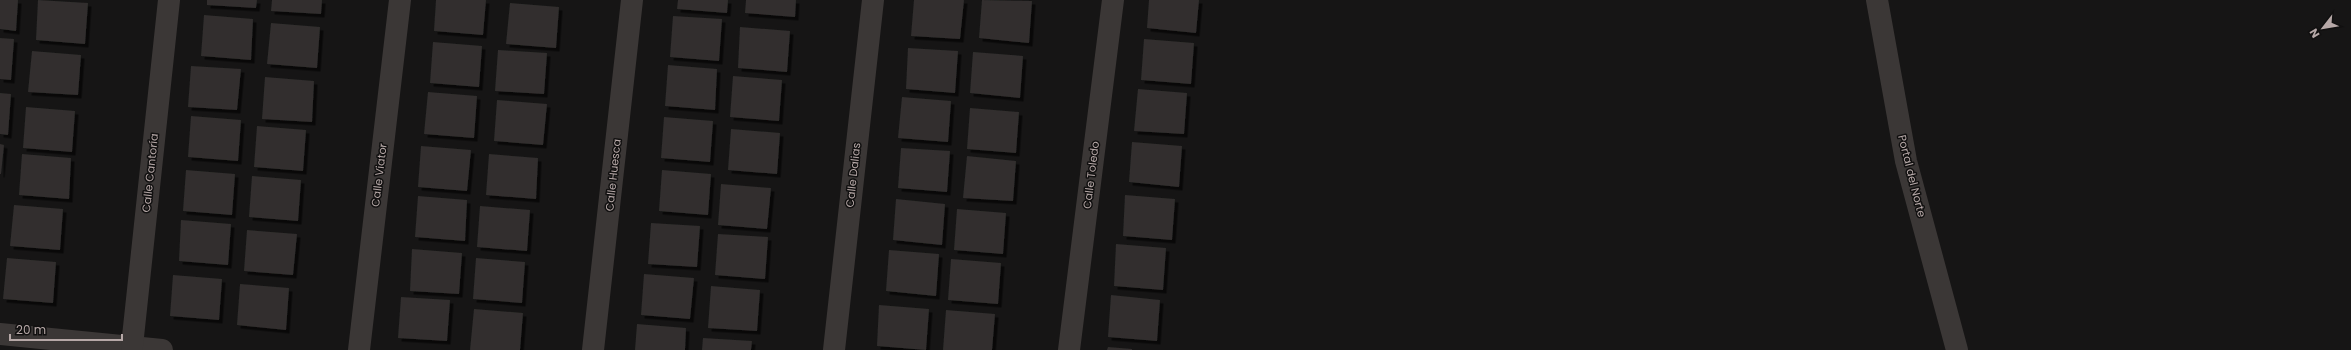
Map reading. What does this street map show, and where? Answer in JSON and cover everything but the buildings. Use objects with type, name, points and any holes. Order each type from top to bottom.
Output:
[{"type":"street","name":"Calle Cantoría","points":[[132,346],[169,0]]},
{"type":"street","name":"Calle Viator","points":[[359,350],[400,0]]},
{"type":"street","name":"Calle Huesca","points":[[593,350],[632,0]]},
{"type":"street","name":"Calle Dalias","points":[[834,350],[873,0]]},
{"type":"street","name":"Calle Toledo","points":[[1069,350],[1113,0]]},
{"type":"street","name":"Portal del Norte","points":[[1877,0],[1906,161],[1957,350]]},
{"type":"street","points":[[0,334],[162,350]]}]
